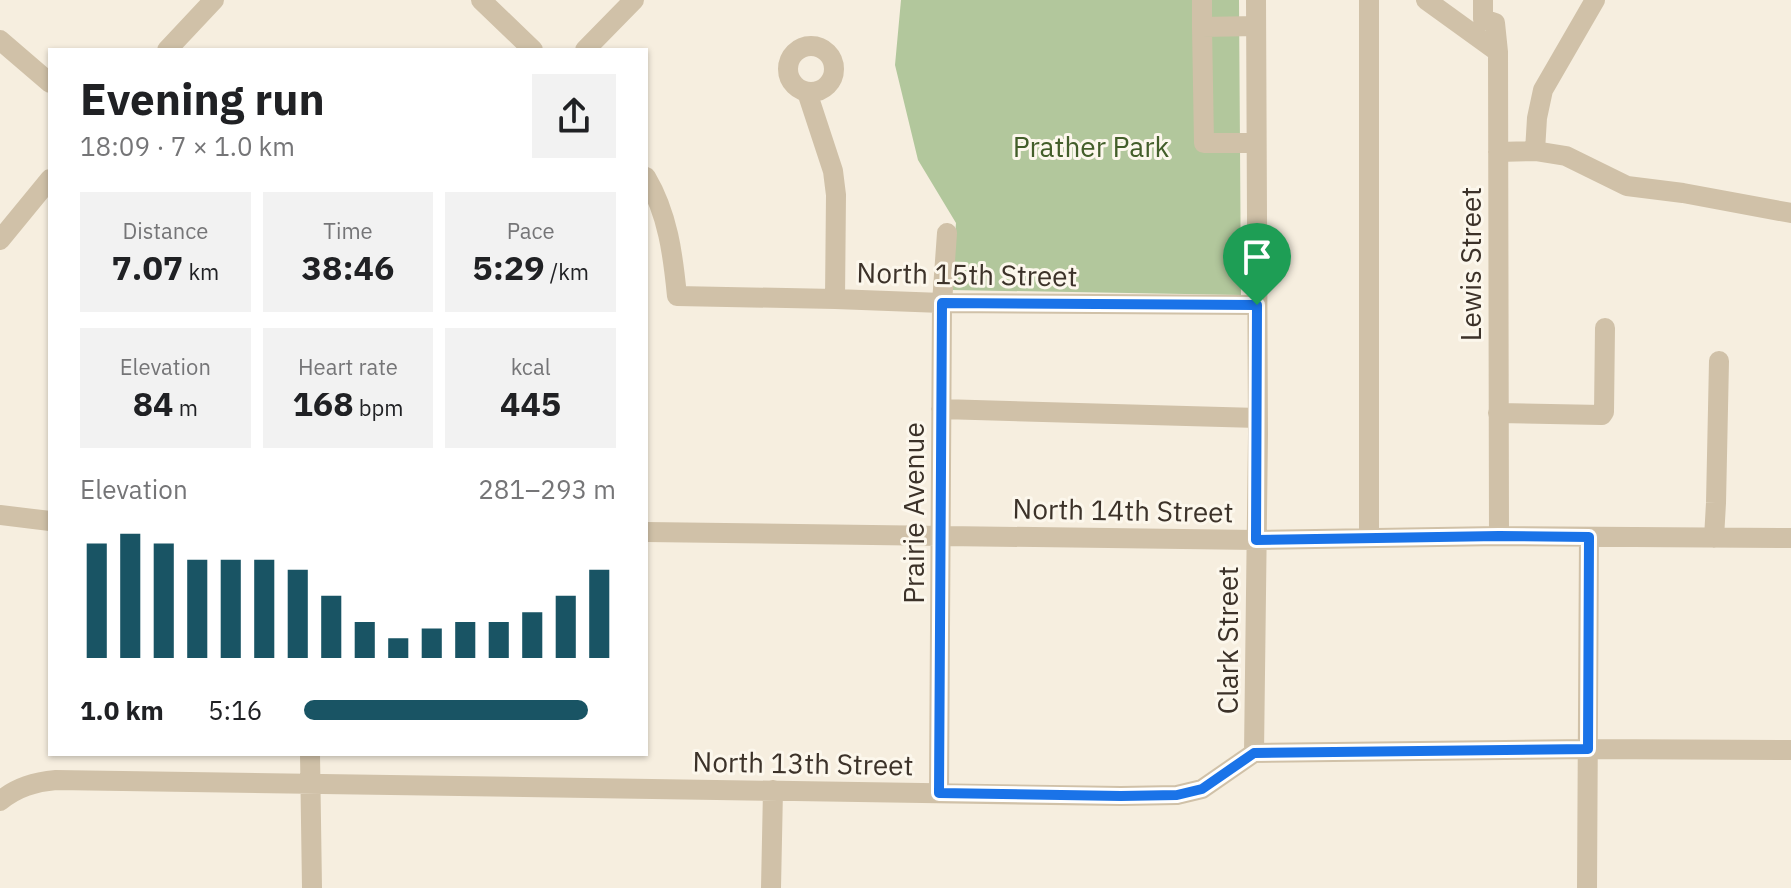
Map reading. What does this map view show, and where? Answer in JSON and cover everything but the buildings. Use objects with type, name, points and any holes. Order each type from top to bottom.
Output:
[{"type":"street","points":[[169,48],[214,0]]},
{"type":"street","points":[[481,0],[531,48]]},
{"type":"street","points":[[587,48],[634,0]]},
{"type":"street","points":[[1202,0],[1204,143],[1256,143]]},
{"type":"street","name":"Clark Street","points":[[1254,753],[1258,418],[1256,0]]},
{"type":"street","points":[[1369,0],[1369,538]]},
{"type":"street","points":[[1426,0],[1498,52]]},
{"type":"street","name":"Lewis Street","points":[[1483,0],[1483,19],[1495,23],[1498,52],[1499,536]]},
{"type":"street","points":[[1535,151],[1543,90],[1595,0]]},
{"type":"street","points":[[1202,27],[1256,26]]},
{"type":"street","points":[[0,40],[48,81]]},
{"type":"street","points":[[807,92],[833,171],[836,195],[835,299]]},
{"type":"street","points":[[1498,152],[1535,151],[1566,156],[1627,186],[1791,213]]},
{"type":"street","points":[[0,240],[48,181]]},
{"type":"street","name":"North 15th Street","points":[[648,181],[670,238],[677,296],[942,303],[1257,305]]},
{"type":"street","name":"Prairie Avenue","points":[[939,793],[942,303],[947,233]]},
{"type":"street","points":[[1498,413],[1602,415],[1605,328]]},
{"type":"street","points":[[1714,538],[1719,361]]},
{"type":"street","points":[[941,409],[1258,418]]},
{"type":"street","points":[[0,515],[48,521]]},
{"type":"street","name":"North 14th Street","points":[[648,532],[1256,540],[1499,536],[1791,538]]},
{"type":"street","points":[[1587,888],[1589,537]]},
{"type":"street","points":[[1254,753],[1791,750]]},
{"type":"street","name":"North 13th Street","points":[[0,801],[35,782],[56,780],[1177,795],[1202,789],[1254,753]]},
{"type":"street","points":[[310,756],[312,888]]},
{"type":"street","points":[[771,888],[773,790]]},
{"type":"green space","name":"Prather Park","points":[[901,0],[1239,0],[1241,295],[951,290],[956,223],[918,160],[895,65]]},
{"type":"route","points":[[942,303],[1257,305],[1256,540],[1589,537],[1588,749],[1254,753],[1202,789],[1177,795],[939,793],[942,303]]}]
